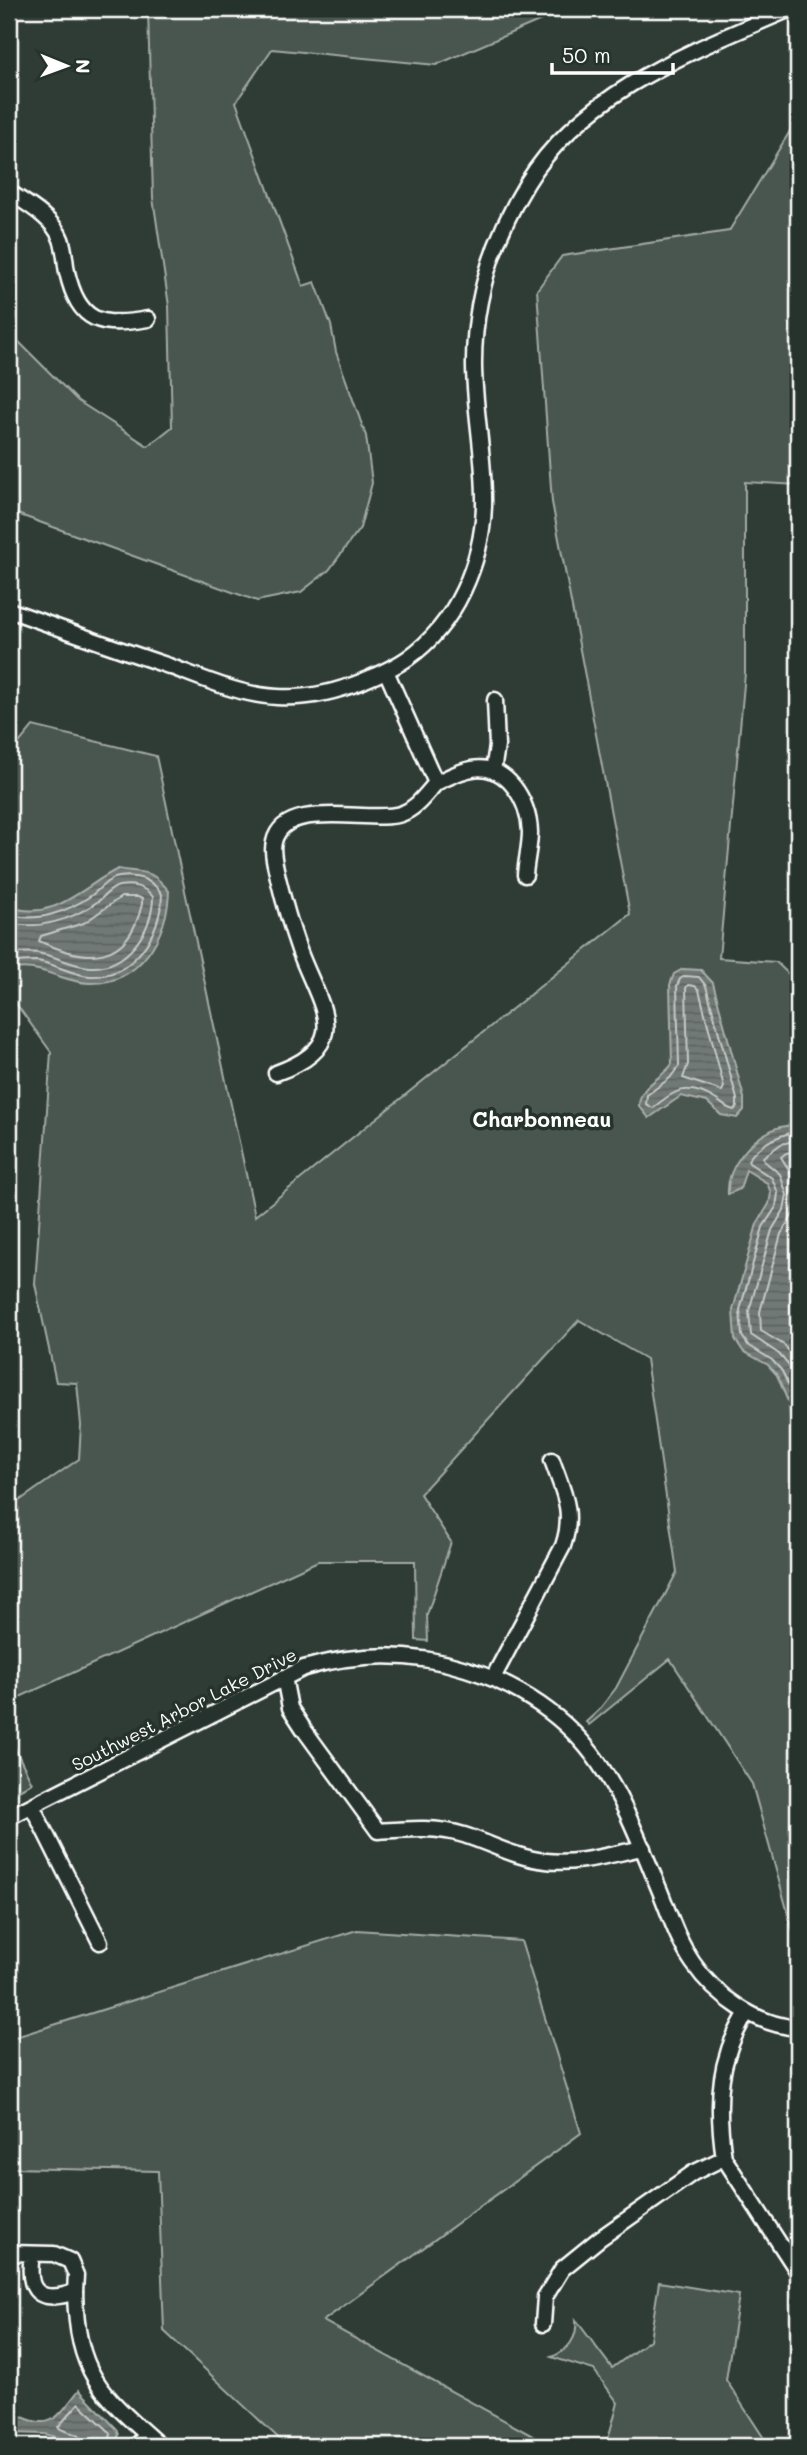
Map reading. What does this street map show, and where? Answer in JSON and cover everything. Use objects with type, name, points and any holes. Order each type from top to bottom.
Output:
[{"type":"street","points":[[9,610],[222,685],[258,695],[317,695],[353,685],[407,659],[449,616],[474,563],[484,507],[474,370],[477,315],[491,261],[506,222],[527,183],[539,165],[574,127],[626,87],[790,9]]},
{"type":"street","points":[[9,192],[46,220],[61,238],[71,287],[87,312],[102,323],[120,324],[148,319]]},
{"type":"street","points":[[386,671],[436,783]]},
{"type":"street","points":[[493,771],[497,746],[495,700]]},
{"type":"street","points":[[276,1073],[309,1057],[320,1045],[326,1031],[323,1003],[300,951],[283,898],[274,857],[273,843],[278,831],[289,822],[324,814],[380,817],[399,814],[416,807],[436,783],[473,768],[493,771],[508,780],[525,805],[530,833],[525,875]]},
{"type":"street","points":[[493,1678],[563,1546],[567,1533],[568,1506],[552,1460]]},
{"type":"street","name":"Southwest Arbor Lake Drive","points":[[9,1817],[284,1677],[324,1662],[382,1656],[439,1662],[493,1678],[543,1707],[568,1728],[589,1751],[613,1788],[643,1848],[678,1938],[694,1964],[727,1999],[747,2012],[770,2022],[798,2028]]},
{"type":"street","points":[[284,1677],[290,1708],[378,1831],[443,1830],[479,1840],[512,1854],[550,1862],[643,1848]]},
{"type":"street","points":[[32,1806],[100,1942]]},
{"type":"street","points":[[747,2012],[734,2036],[723,2073],[721,2137],[724,2158],[798,2272]]},
{"type":"street","points":[[542,2324],[545,2297],[562,2269],[599,2239],[694,2173],[724,2158]]},
{"type":"street","points":[[9,2253],[54,2254],[70,2261],[76,2275],[78,2337],[86,2364],[111,2400],[160,2446]]},
{"type":"street","points":[[32,2255],[29,2272],[31,2285],[41,2295],[56,2298],[75,2292]]},
{"type":"street","points":[[136,2446],[147,2435]]},
{"type":"shaded area","points":[[148,9],[567,9],[436,65],[272,49],[236,102],[303,286],[315,282],[366,436],[372,483],[360,528],[329,570],[301,592],[257,601],[9,511],[9,332],[78,401],[148,446],[172,427],[169,306],[153,198]]},
{"type":"shaded area","points":[[798,118],[798,485],[745,482],[745,673],[719,958],[776,962],[798,983],[798,1949],[752,1784],[670,1659],[589,1725],[586,1722],[616,1688],[677,1572],[646,1359],[579,1320],[420,1494],[451,1542],[427,1615],[428,1641],[416,1640],[415,1561],[318,1561],[9,1702],[9,1508],[79,1459],[81,1425],[77,1383],[56,1382],[35,1284],[51,1052],[9,994],[9,755],[33,726],[156,756],[255,1216],[630,914],[552,502],[537,290],[562,256],[729,231]]},
{"type":"shaded area","points":[[9,1736],[32,1783],[9,1795]]},
{"type":"shaded area","points":[[357,1930],[521,1941],[581,2133],[323,2321],[551,2446],[287,2446],[164,2331],[158,2171],[9,2168],[9,2039]]},
{"type":"shaded area","points":[[659,2282],[739,2295],[726,2380],[769,2446],[606,2446],[618,2403],[594,2370],[551,2357],[571,2343],[576,2320],[612,2368],[650,2340]]},
{"type":"water","points":[[118,869],[151,875],[169,891],[167,908],[157,940],[136,966],[123,976],[89,983],[40,970],[9,970],[9,906],[40,910],[54,906]]},
{"type":"water","points":[[683,969],[701,970],[713,983],[744,1098],[744,1110],[737,1118],[721,1115],[707,1102],[681,1096],[649,1118],[639,1106],[643,1093],[672,1064],[670,985],[674,974]]},
{"type":"water","points":[[796,1124],[798,1425],[795,1425],[790,1417],[789,1404],[777,1375],[768,1365],[743,1351],[735,1339],[733,1310],[757,1224],[769,1204],[771,1193],[767,1183],[746,1170],[740,1189],[728,1194],[728,1184],[735,1164],[748,1147],[774,1129]]},
{"type":"water","points":[[79,2390],[117,2429],[119,2435],[114,2446],[81,2446],[74,2441],[44,2434],[9,2433],[9,2411],[34,2421],[50,2421]]},
{"type":"district","name":"Charbonneau","points":[[542,1118]]}]
